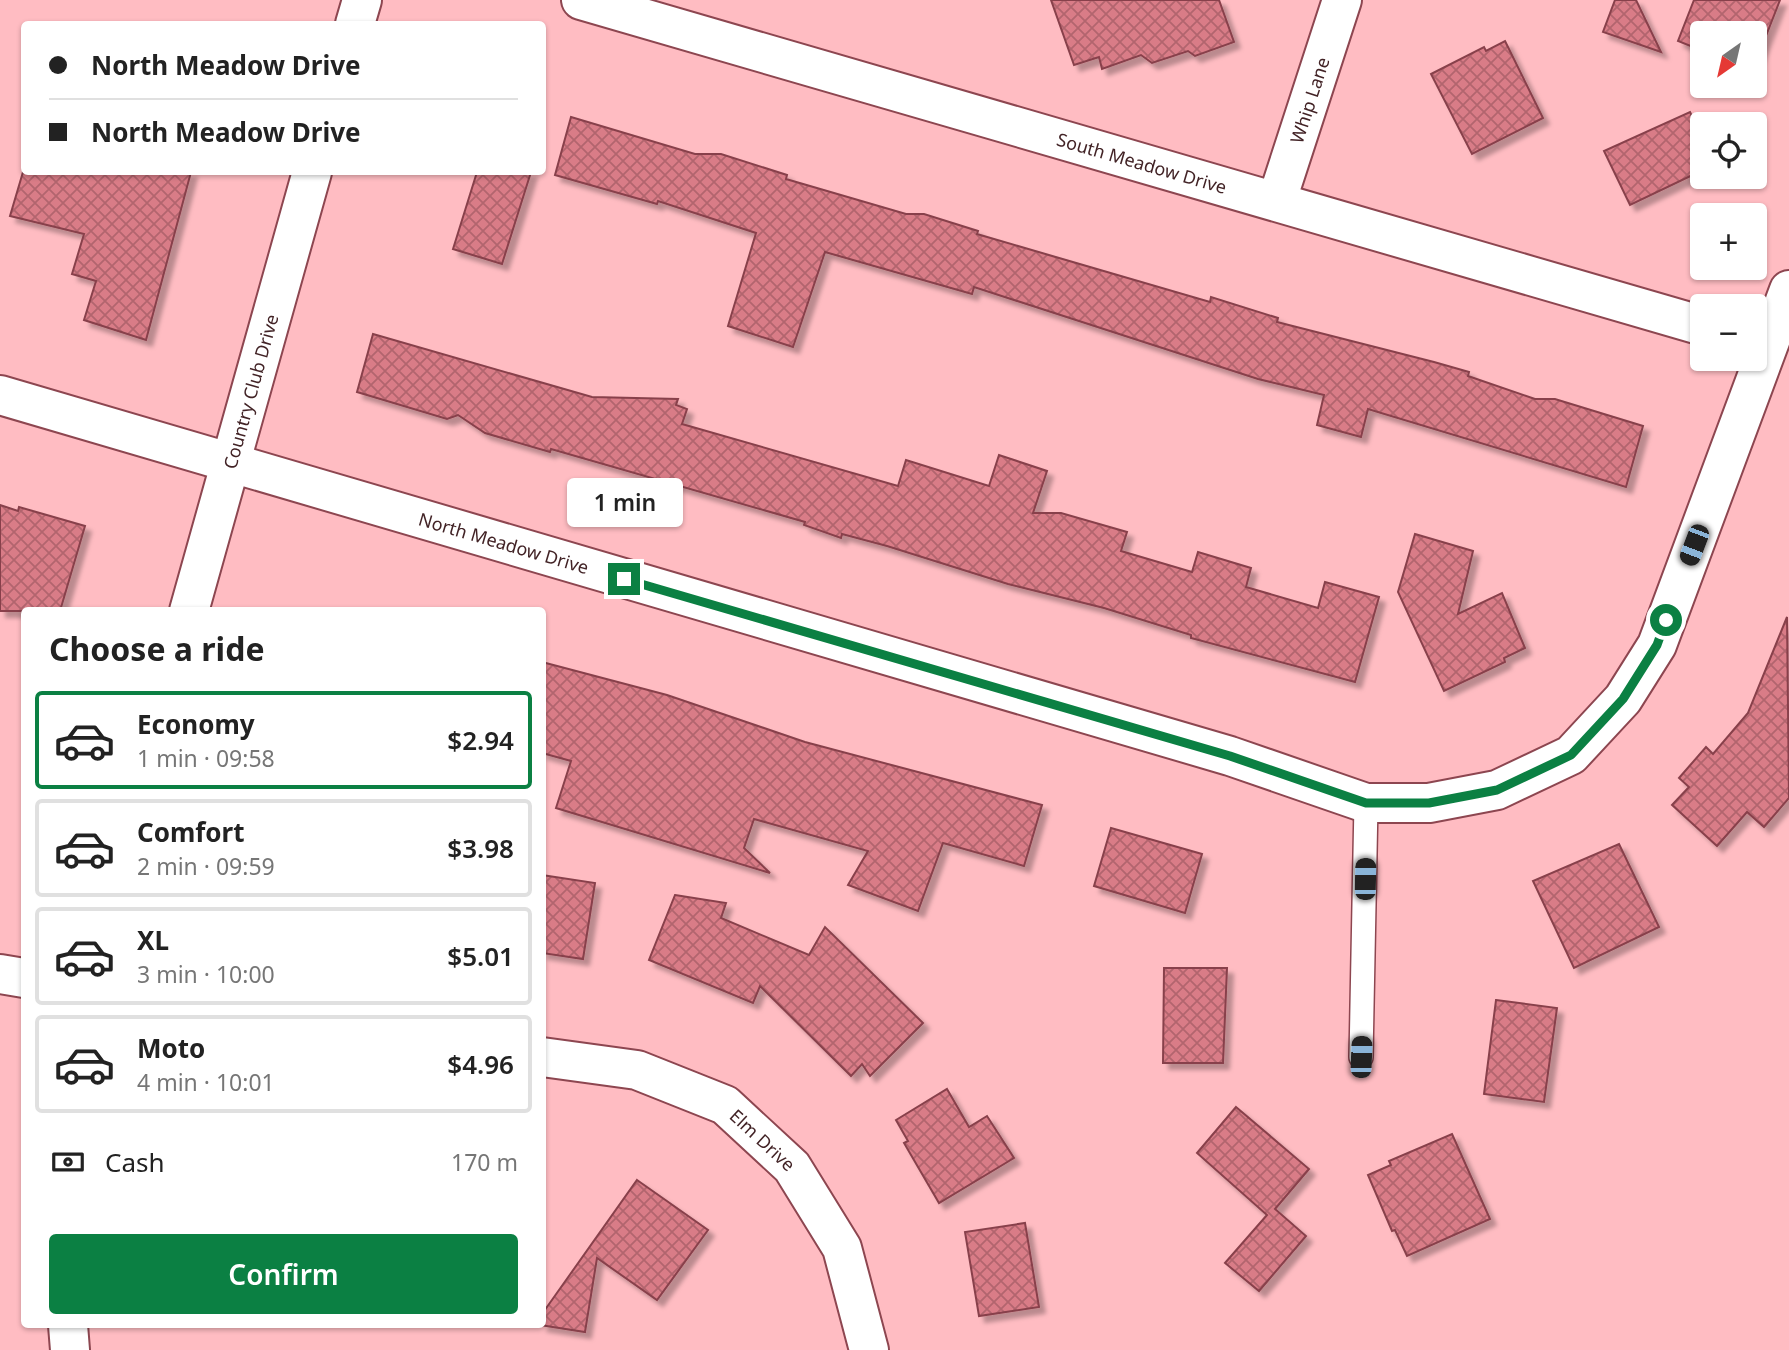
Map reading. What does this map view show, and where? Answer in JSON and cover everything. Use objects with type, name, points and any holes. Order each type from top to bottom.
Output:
[{"type":"street","points":[[356,21],[362,0]]},
{"type":"street","name":"South Meadow Drive","points":[[581,0],[1690,322]]},
{"type":"street","name":"Whip Lane","points":[[1277,200],[1342,0]]},
{"type":"street","name":"Country Club Drive","points":[[190,607],[312,175]]},
{"type":"street","name":"North Meadow Drive","points":[[0,395],[1216,752],[1366,803],[1429,803],[1497,790],[1571,755],[1623,699],[1657,645],[1771,346],[1789,290]]},
{"type":"street","points":[[0,974],[21,978]]},
{"type":"street","name":"Elm Drive","points":[[546,1058],[637,1070],[725,1105],[792,1167],[842,1248],[869,1350]]},
{"type":"street","points":[[68,1328],[70,1350]]},
{"type":"lane","points":[[1361,1057],[1366,803]]},
{"type":"building","points":[[1051,0],[1219,0],[1234,42],[1195,56],[1188,51],[1152,63],[1141,55],[1102,69],[1099,57],[1074,65]]},
{"type":"building","points":[[1615,0],[1636,0],[1661,52],[1603,32]]},
{"type":"building","points":[[1694,0],[1780,0],[1768,31],[1768,21],[1690,21],[1690,46],[1678,41]]},
{"type":"building","points":[[1505,41],[1543,118],[1472,154],[1431,74],[1484,47],[1486,51]]},
{"type":"building","points":[[1690,112],[1690,176],[1630,205],[1604,151]]},
{"type":"building","points":[[571,117],[695,154],[721,154],[787,175],[786,179],[906,214],[924,214],[978,231],[977,234],[1210,302],[1211,297],[1278,318],[1277,322],[1469,372],[1468,376],[1535,399],[1555,399],[1643,426],[1626,487],[1368,409],[1361,437],[1317,425],[1324,395],[1258,379],[974,287],[972,294],[825,252],[793,347],[728,326],[756,233],[658,201],[657,204],[555,175]]},
{"type":"building","points":[[22,175],[190,175],[146,340],[84,320],[96,281],[72,274],[84,234],[10,216]]},
{"type":"building","points":[[476,175],[530,175],[502,264],[453,249]]},
{"type":"building","points":[[373,334],[592,397],[678,399],[676,405],[687,409],[682,424],[898,486],[906,460],[989,486],[999,455],[1047,471],[1033,513],[1061,513],[1127,532],[1121,551],[1192,572],[1198,552],[1251,568],[1246,587],[1318,608],[1325,582],[1379,597],[1355,682],[1191,638],[1191,635],[1104,608],[1008,584],[887,546],[842,534],[841,538],[804,525],[805,522],[551,449],[550,452],[485,433],[458,415],[447,419],[357,392]]},
{"type":"building","points":[[0,505],[18,511],[19,507],[85,526],[61,607],[21,607],[21,611],[0,611]]},
{"type":"building","points":[[1415,534],[1473,551],[1458,614],[1502,593],[1525,648],[1504,658],[1505,662],[1444,691],[1398,592]]},
{"type":"building","points":[[1787,617],[1789,798],[1764,827],[1747,812],[1717,846],[1672,805],[1689,787],[1679,778],[1706,747],[1713,754],[1748,713]]},
{"type":"building","points":[[546,663],[667,695],[805,742],[1042,805],[1024,866],[943,843],[918,911],[848,885],[868,851],[754,819],[744,848],[770,873],[556,808],[571,761],[546,754]]},
{"type":"building","points":[[1111,828],[1202,854],[1185,913],[1094,886]]},
{"type":"building","points":[[1619,844],[1659,927],[1574,968],[1533,881]]},
{"type":"building","points":[[546,876],[595,883],[583,959],[546,954]]},
{"type":"building","points":[[675,895],[726,903],[721,918],[809,955],[825,927],[923,1023],[870,1076],[862,1064],[851,1076],[760,986],[753,1003],[649,960]]},
{"type":"building","points":[[1164,968],[1227,968],[1223,1063],[1163,1063]]},
{"type":"building","points":[[1496,1000],[1557,1008],[1544,1102],[1484,1094]]},
{"type":"building","points":[[947,1089],[969,1127],[987,1116],[1014,1158],[939,1203],[904,1143],[908,1141],[896,1120]]},
{"type":"building","points":[[1236,1107],[1309,1169],[1275,1209],[1306,1236],[1259,1291],[1225,1263],[1267,1215],[1197,1153]]},
{"type":"building","points":[[1452,1134],[1490,1219],[1407,1256],[1395,1230],[1392,1231],[1368,1175],[1391,1165],[1389,1161]]},
{"type":"building","points":[[637,1180],[708,1230],[657,1300],[597,1258],[585,1332],[546,1326],[546,1308]]},
{"type":"building","points":[[1025,1223],[1039,1307],[979,1316],[965,1232]]},
{"type":"route","points":[[624,579],[1230,756],[1366,803],[1429,803],[1497,790],[1571,755],[1623,699],[1657,645],[1666,620]]}]
